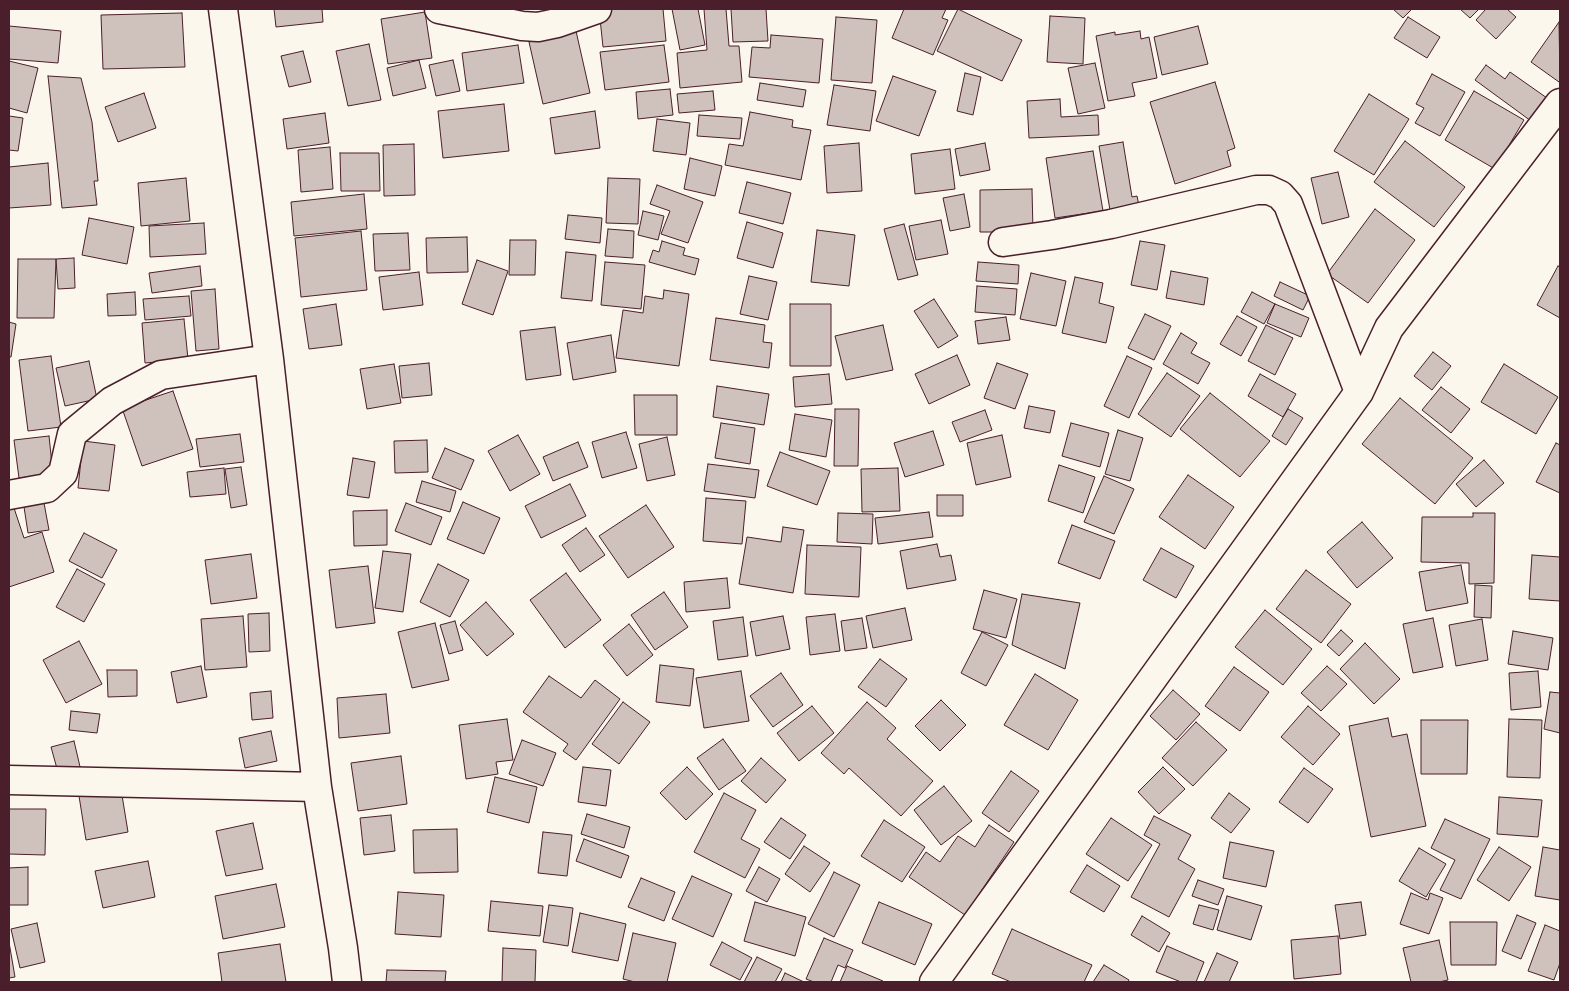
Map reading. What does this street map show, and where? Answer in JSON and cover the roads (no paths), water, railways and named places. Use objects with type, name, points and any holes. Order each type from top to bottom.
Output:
[{"type":"street","points":[[222,9],[269,360],[317,787],[344,948],[347,982]]},
{"type":"street","points":[[439,9],[522,26],[538,27],[557,23],[597,9]]},
{"type":"street","points":[[934,982],[1359,392],[1389,328],[1560,103]]},
{"type":"street","points":[[1003,242],[1111,224],[1256,190],[1270,190],[1280,195],[1288,204],[1359,392]]},
{"type":"street","points":[[9,495],[47,488],[63,473],[72,434],[112,401],[161,375],[269,360]]},
{"type":"street","points":[[9,780],[317,787]]}]
